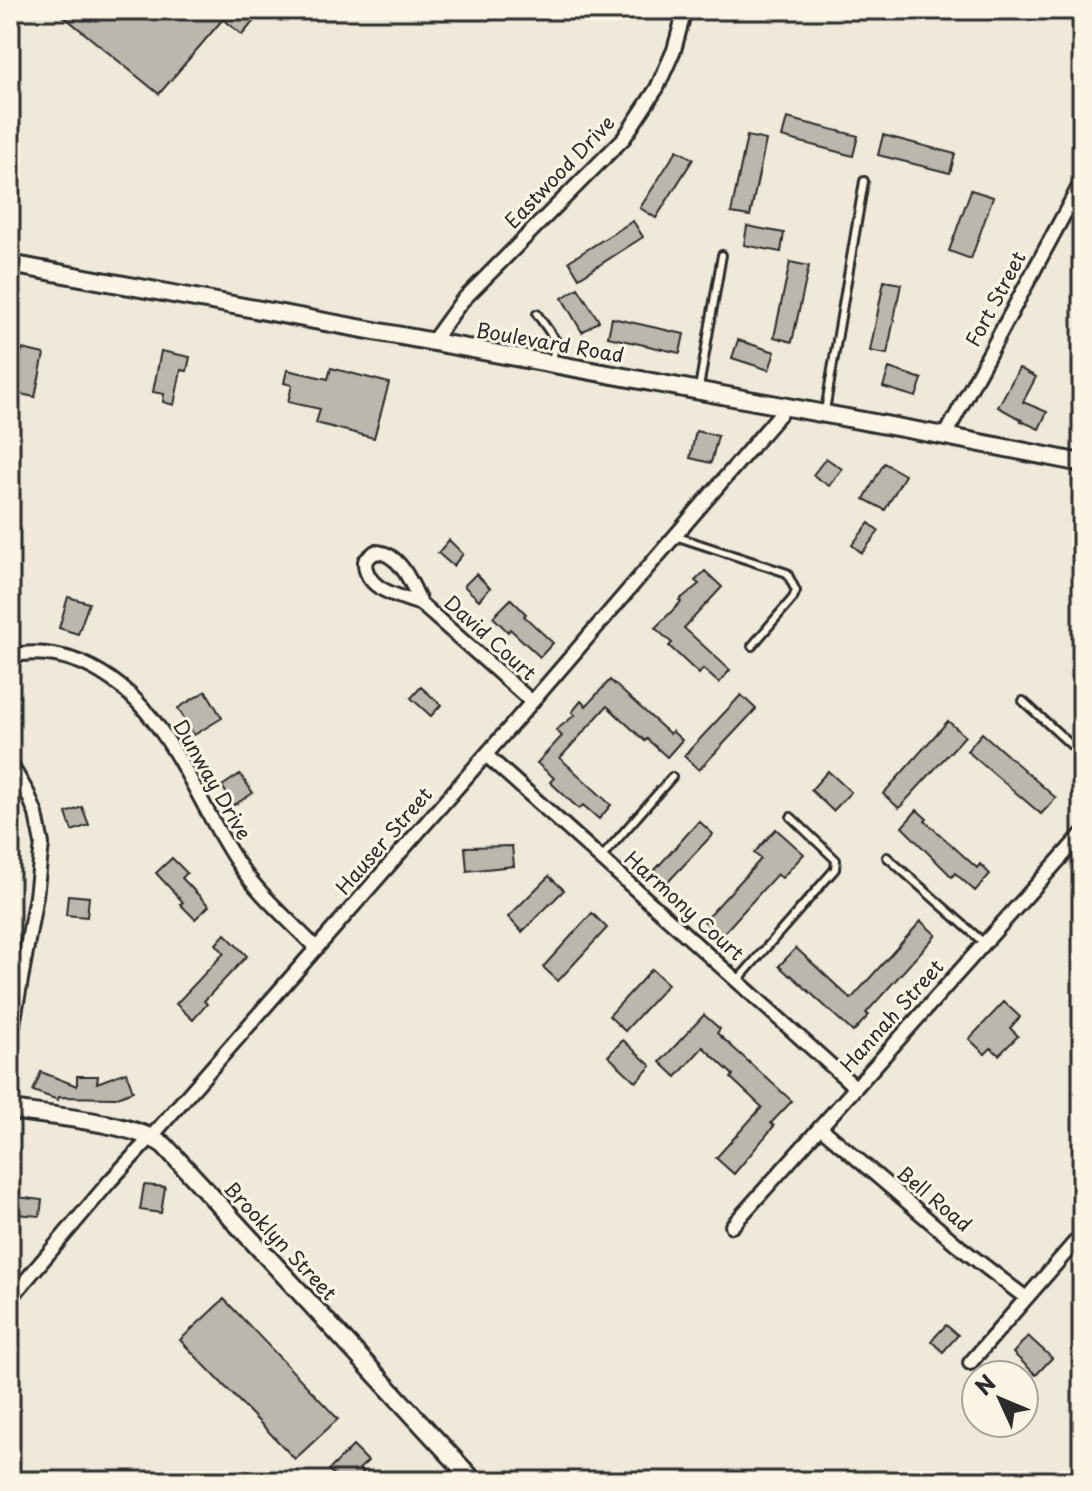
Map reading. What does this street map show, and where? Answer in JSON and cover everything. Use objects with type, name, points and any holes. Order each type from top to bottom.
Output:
[{"type":"street","name":"Eastwood Drive","points":[[432,342],[461,302],[624,138],[657,88],[674,50],[685,10]]},
{"type":"street","name":"Fort Street","points":[[945,436],[1082,181]]},
{"type":"street","name":"Boulevard Road","points":[[10,264],[1082,463]]},
{"type":"street","name":"Hauser Street","points":[[10,1299],[786,407]]},
{"type":"street","name":"David Court","points":[[421,604],[407,576],[394,559],[381,552],[369,556],[365,567],[377,587],[421,604],[532,702]]},
{"type":"street","name":"Dunway Drive","points":[[10,656],[31,653],[72,659],[108,676],[138,700],[171,744],[237,863],[316,948]]},
{"type":"street","name":"Harmony Court","points":[[486,755],[855,1087]]},
{"type":"street","points":[[10,763],[36,814],[42,844],[36,896],[10,1041]]},
{"type":"street","name":"Hannah Street","points":[[732,1226],[1082,834]]},
{"type":"street","name":"Brooklyn Street","points":[[10,1110],[111,1125],[152,1136],[164,1145],[472,1480]]},
{"type":"street","name":"Bell Road","points":[[820,1127],[961,1248],[1026,1298]]},
{"type":"street","points":[[973,1359],[1082,1234]]},
{"type":"lane","points":[[825,415],[864,181]]},
{"type":"lane","points":[[698,391],[722,255]]},
{"type":"lane","points":[[537,314],[556,341],[552,364]]},
{"type":"lane","points":[[675,536],[787,573],[796,591],[793,598],[752,646]]},
{"type":"lane","points":[[1023,701],[1082,755]]},
{"type":"lane","points":[[601,858],[672,777]]},
{"type":"lane","points":[[737,981],[835,869],[836,860],[791,817]]},
{"type":"lane","points":[[887,857],[984,943]]},
{"type":"building","points":[[56,10],[263,10],[242,35],[223,19],[159,94]]},
{"type":"building","points":[[787,118],[858,136],[853,156],[782,137]]},
{"type":"building","points":[[883,135],[955,154],[950,173],[878,155]]},
{"type":"building","points":[[747,136],[766,140],[750,216],[731,213]]},
{"type":"building","points":[[677,150],[693,159],[656,218],[640,208]]},
{"type":"building","points":[[971,190],[993,197],[971,259],[949,251]]},
{"type":"building","points":[[633,221],[643,237],[579,278],[569,261]]},
{"type":"building","points":[[747,226],[784,233],[781,252],[744,245]]},
{"type":"building","points":[[790,262],[809,266],[792,342],[774,337]]},
{"type":"building","points":[[884,281],[901,284],[887,354],[870,351]]},
{"type":"building","points":[[578,288],[599,321],[582,332],[562,298]]},
{"type":"building","points":[[612,318],[684,334],[680,353],[608,337]]},
{"type":"building","points":[[738,340],[775,352],[769,370],[732,358]]},
{"type":"building","points":[[22,349],[44,354],[35,397],[10,392],[10,363],[18,365]]},
{"type":"building","points":[[161,351],[190,357],[187,371],[181,370],[174,405],[163,402],[164,394],[153,392]]},
{"type":"building","points":[[331,368],[389,383],[374,438],[316,423],[320,409],[288,402],[292,385],[284,383],[287,370],[328,379]]},
{"type":"building","points":[[889,368],[922,379],[916,397],[883,387]]},
{"type":"building","points":[[1019,368],[1036,377],[1023,402],[1047,412],[1039,429],[998,407]]},
{"type":"building","points":[[696,431],[718,436],[711,463],[690,458]]},
{"type":"building","points":[[826,458],[842,469],[829,486],[813,475]]},
{"type":"building","points":[[884,463],[905,475],[885,510],[864,499]]},
{"type":"building","points":[[869,523],[879,531],[862,553],[852,545]]},
{"type":"building","points":[[449,540],[463,554],[453,566],[438,553]]},
{"type":"building","points":[[705,571],[722,587],[684,628],[730,670],[719,683],[703,669],[699,674],[655,628],[681,602],[679,600],[699,584],[695,581]]},
{"type":"building","points":[[476,574],[490,588],[479,600],[464,586]]},
{"type":"building","points":[[68,597],[89,603],[78,634],[59,628]]},
{"type":"building","points":[[511,599],[553,643],[540,657],[493,617]]},
{"type":"building","points":[[610,680],[670,734],[672,731],[682,740],[667,757],[607,706],[560,758],[611,805],[599,819],[583,805],[579,809],[550,782],[554,778],[537,763],[562,736],[556,730],[575,715],[572,712],[581,701],[586,706]]},
{"type":"building","points":[[421,687],[441,705],[431,716],[411,698]]},
{"type":"building","points":[[206,691],[222,718],[194,735],[178,708]]},
{"type":"building","points":[[741,695],[756,709],[699,770],[684,756]]},
{"type":"building","points":[[948,721],[965,736],[899,808],[883,794]]},
{"type":"building","points":[[982,733],[1056,798],[1041,814],[967,751]]},
{"type":"building","points":[[828,771],[851,792],[833,811],[811,790]]},
{"type":"building","points":[[240,774],[253,793],[234,805],[222,786]]},
{"type":"building","points":[[82,807],[89,825],[72,831],[66,813]]},
{"type":"building","points":[[917,810],[977,868],[980,864],[990,874],[975,891],[955,873],[952,877],[902,827]]},
{"type":"building","points":[[699,821],[713,834],[667,883],[654,871]]},
{"type":"building","points":[[776,829],[804,854],[782,878],[777,874],[721,936],[704,921],[761,859],[754,853]]},
{"type":"building","points":[[512,846],[514,866],[467,871],[465,847]]},
{"type":"building","points":[[172,858],[187,873],[182,878],[209,906],[195,919],[156,873]]},
{"type":"building","points":[[549,876],[564,890],[522,932],[508,917]]},
{"type":"building","points":[[68,895],[89,897],[87,917],[66,915]]},
{"type":"building","points":[[592,913],[607,928],[558,981],[543,967]]},
{"type":"building","points":[[921,921],[936,935],[866,1013],[869,1015],[853,1032],[779,966],[796,948],[851,999]]},
{"type":"building","points":[[225,934],[247,956],[204,1001],[207,1004],[193,1020],[176,1004],[224,953],[216,944]]},
{"type":"building","points":[[652,969],[668,984],[625,1031],[609,1016]]},
{"type":"building","points":[[1004,1002],[1020,1017],[1010,1028],[1018,1036],[999,1055],[991,1048],[985,1054],[969,1039]]},
{"type":"building","points":[[704,1015],[720,1029],[717,1033],[792,1101],[771,1123],[774,1126],[734,1174],[716,1158],[762,1107],[703,1047],[676,1077],[660,1062]]},
{"type":"building","points":[[623,1040],[651,1066],[636,1082],[608,1056]]},
{"type":"building","points":[[41,1072],[77,1086],[77,1076],[98,1076],[97,1083],[126,1072],[133,1091],[115,1098],[59,1097],[58,1100],[33,1091]]},
{"type":"building","points":[[144,1185],[165,1187],[161,1213],[140,1210]]},
{"type":"building","points":[[17,1197],[42,1200],[40,1216],[15,1214]]},
{"type":"building","points":[[224,1299],[338,1419],[295,1459],[180,1340]]},
{"type":"building","points":[[946,1325],[958,1335],[943,1352],[931,1341]]},
{"type":"building","points":[[1028,1336],[1052,1358],[1040,1371],[1040,1359],[1019,1359],[1013,1353]]},
{"type":"building","points":[[353,1446],[368,1461],[359,1469],[371,1481],[340,1481],[329,1470]]}]
